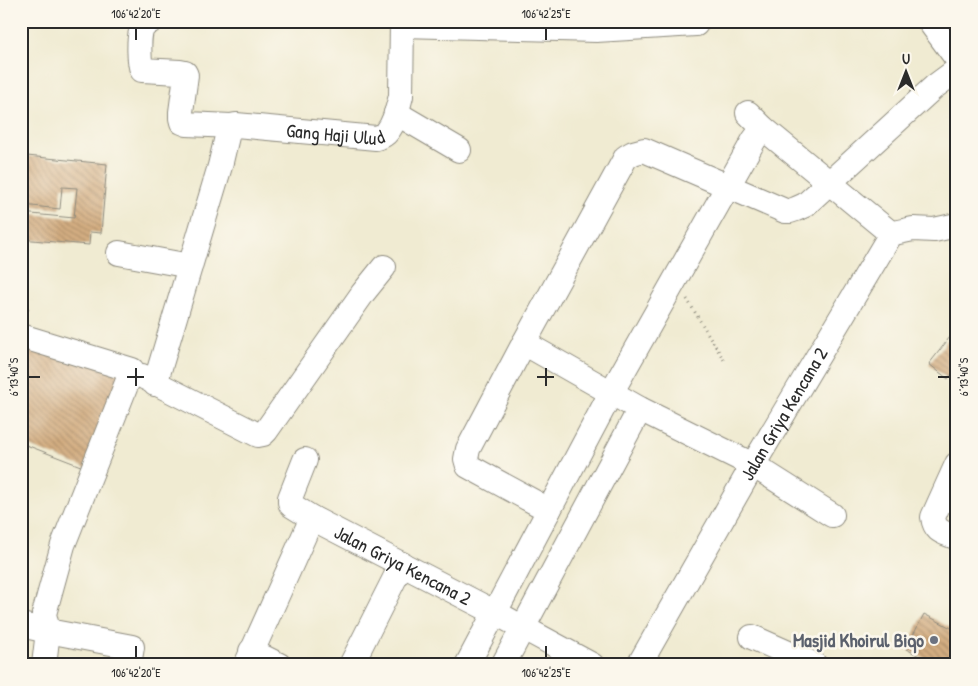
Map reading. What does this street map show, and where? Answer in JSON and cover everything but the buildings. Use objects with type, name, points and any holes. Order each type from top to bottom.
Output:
[{"type":"street","name":"Gang Haji Ulud","points":[[151,21],[146,24],[140,33],[140,62],[142,70],[180,72],[186,75],[181,112],[182,122],[230,127],[236,125],[302,130],[376,138],[386,134],[391,127],[401,96],[402,23]]},
{"type":"street","points":[[402,23],[596,30],[696,24],[696,21]]},
{"type":"street","points":[[929,21],[957,59]]},
{"type":"street","points":[[549,510],[468,466],[466,459],[468,449],[626,157],[644,150],[785,211],[790,211],[805,205],[934,87],[957,70]]},
{"type":"street","points":[[396,113],[459,150]]},
{"type":"street","name":"Jalan Griya Kencana 2","points":[[467,665],[611,393],[754,140],[755,121],[888,231],[888,239],[752,465],[639,665]]},
{"type":"street","points":[[155,384],[230,127]]},
{"type":"street","points":[[889,234],[912,229],[934,230],[957,225]]},
{"type":"street","points":[[119,253],[190,266]]},
{"type":"street","points":[[21,336],[132,370],[155,384],[258,435],[266,431],[363,293],[384,267]]},
{"type":"street","points":[[524,343],[640,409],[752,465],[832,515]]},
{"type":"street","points":[[44,665],[48,631],[44,614],[63,545],[132,370]]},
{"type":"street","points":[[503,665],[640,409]]},
{"type":"street","name":"Jalan Griya Kencana 2","points":[[305,460],[290,498],[291,505],[312,518],[592,665]]},
{"type":"street","points":[[957,464],[934,517],[934,525],[936,529],[957,538]]},
{"type":"street","name":"Jalan Griya Kencana 2","points":[[248,658],[312,518]]},
{"type":"street","points":[[352,665],[402,564]]},
{"type":"street","points":[[21,625],[132,647],[129,665]]},
{"type":"street","points":[[752,637],[814,665]]},
{"type":"street","points":[[248,658],[279,665]]},
{"type":"path","points":[[676,279],[725,362]]},
{"type":"place","name":"Masjid Khoirul Biqo","points":[[934,640]]}]
